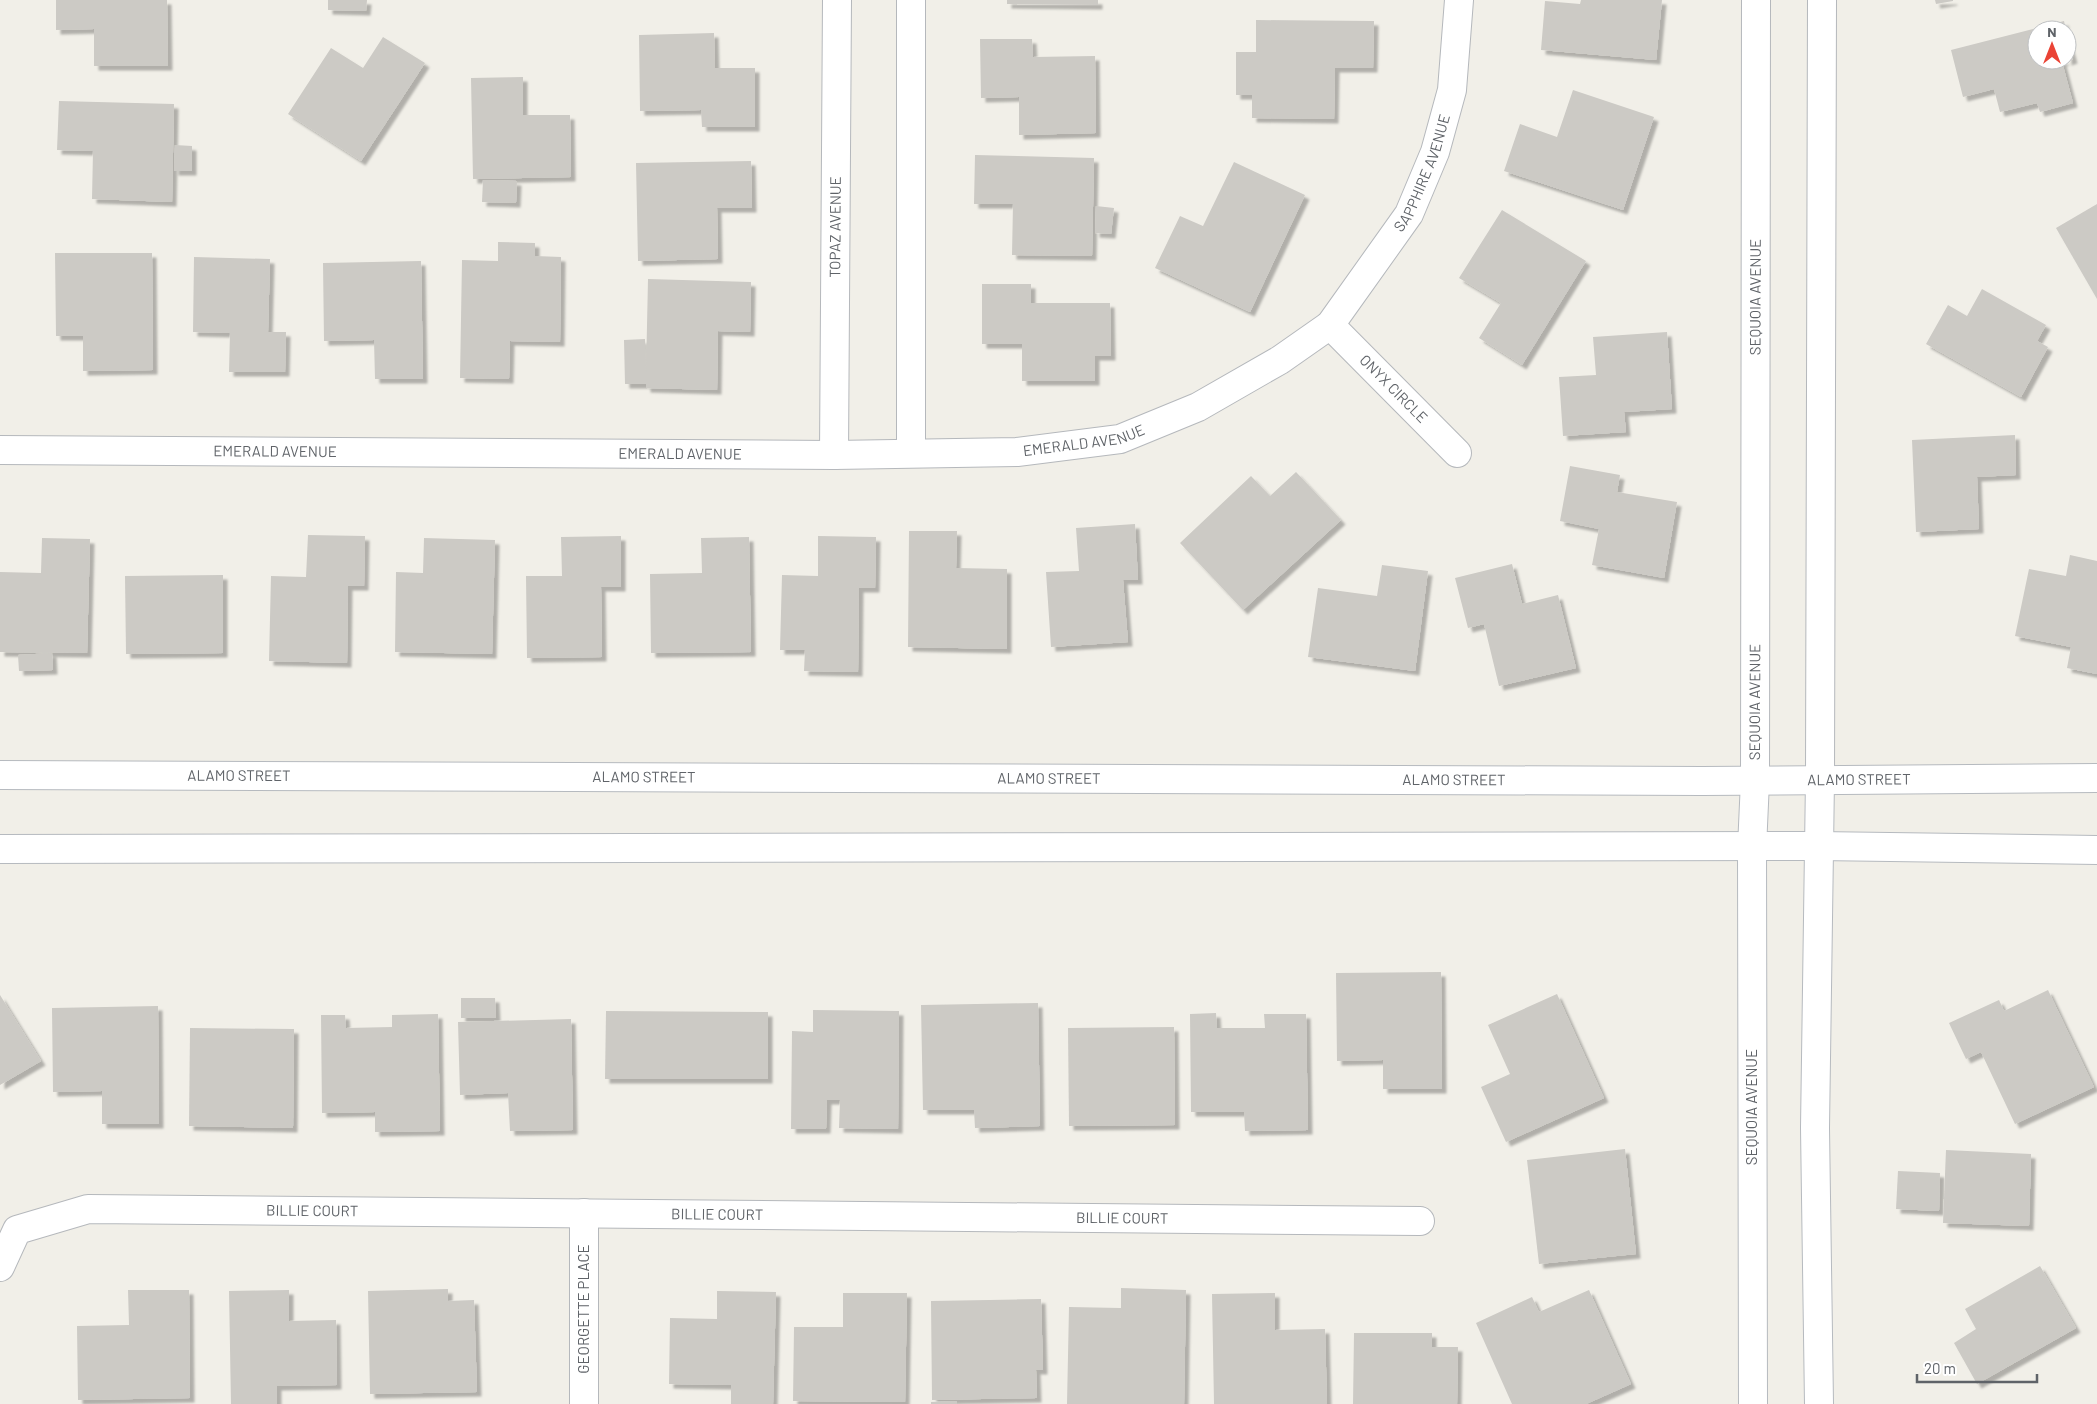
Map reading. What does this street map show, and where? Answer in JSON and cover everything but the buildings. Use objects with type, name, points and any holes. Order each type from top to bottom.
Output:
[{"type":"street","name":"TOPAZ AVENUE","points":[[834,455],[837,0]]},
{"type":"street","points":[[911,0],[912,453]]},
{"type":"street","name":"SAPPHIRE AVENUE","points":[[1330,325],[1409,214],[1435,152],[1452,90],[1459,0]]},
{"type":"street","name":"SEQUOIA AVENUE","points":[[1753,1404],[1752,848],[1755,781],[1756,0]]},
{"type":"street","points":[[1819,1404],[1816,1128],[1820,779],[1822,0]]},
{"type":"street","name":"EMERALD AVENUE","points":[[0,450],[834,455],[1017,452],[1120,438],[1198,407],[1280,360],[1330,325]]},
{"type":"street","name":"ONYX CIRCLE","points":[[1330,325],[1457,453]]},
{"type":"street","name":"ALAMO STREET","points":[[0,775],[1755,781],[2097,778]]},
{"type":"street","points":[[0,849],[1752,848],[1818,846],[2097,850]]},
{"type":"street","name":"BILLIE COURT","points":[[0,1267],[17,1230],[88,1209],[1420,1221]]},
{"type":"street","name":"GEORGETTE PLACE","points":[[584,1213],[584,1404]]}]
